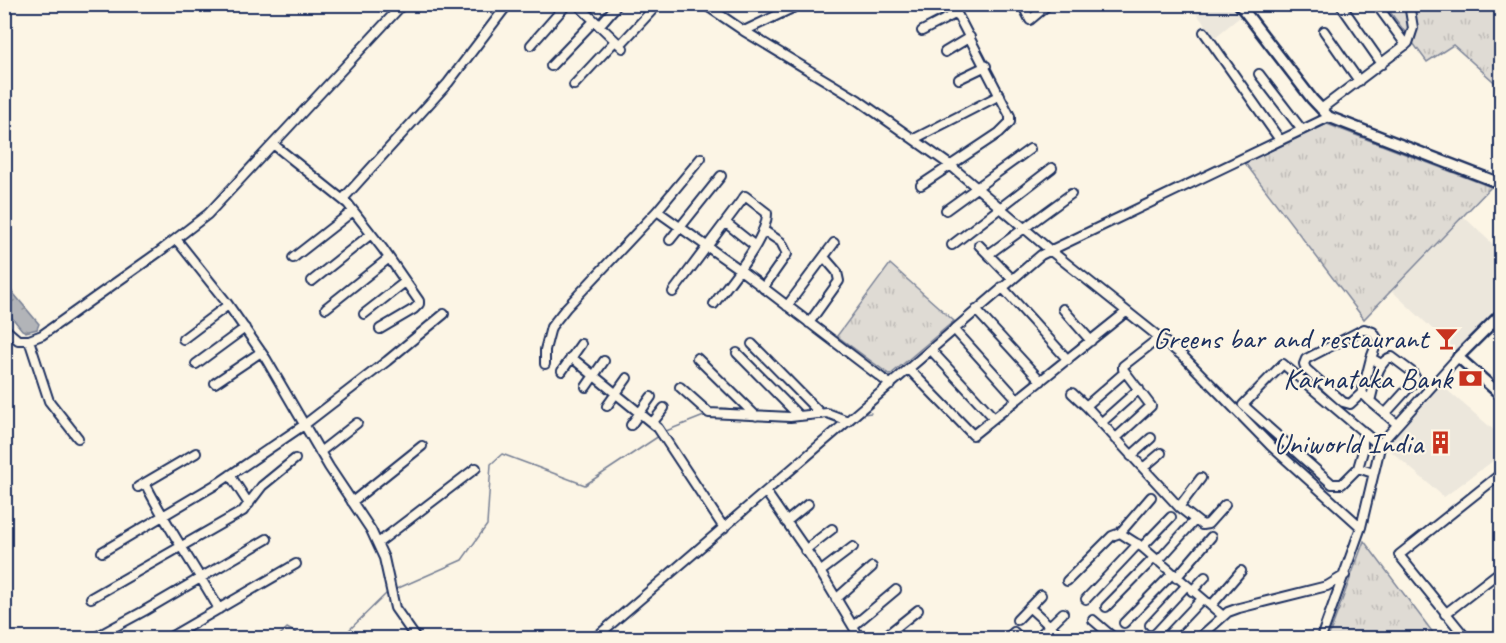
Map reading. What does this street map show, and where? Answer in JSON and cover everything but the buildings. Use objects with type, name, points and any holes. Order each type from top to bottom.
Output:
[{"type":"main road","points":[[1239,4],[1329,117],[1502,184]]},
{"type":"main road","points":[[1502,313],[1458,357],[1502,396]]},
{"type":"street","points":[[4,328],[15,339],[29,340],[58,325],[208,214],[403,4]]},
{"type":"street","points":[[343,199],[448,83],[508,4]]},
{"type":"street","points":[[531,45],[567,4]]},
{"type":"street","points":[[577,4],[619,45]]},
{"type":"street","points":[[551,66],[618,4]]},
{"type":"street","points":[[574,85],[619,45],[658,4]]},
{"type":"street","points":[[704,4],[744,31],[834,84],[950,165],[1051,251],[1184,357],[1271,446],[1361,527]]},
{"type":"street","points":[[744,31],[801,4]]},
{"type":"street","points":[[921,185],[1006,128],[1010,122],[1010,116],[986,66],[952,4]]},
{"type":"street","points":[[1022,4],[1030,20],[1049,4]]},
{"type":"street","points":[[1340,4],[1382,64]]},
{"type":"street","points":[[1376,4],[1406,45]]},
{"type":"street","points":[[1322,109],[1406,45],[1411,38],[1413,28],[1409,4]]},
{"type":"street","points":[[922,31],[957,13]]},
{"type":"street","points":[[1324,31],[1359,81]]},
{"type":"street","points":[[1204,32],[1280,140]]},
{"type":"street","points":[[945,52],[970,37]]},
{"type":"street","points":[[958,79],[986,66]]},
{"type":"street","points":[[1259,74],[1302,130]]},
{"type":"street","points":[[914,140],[1000,95]]},
{"type":"street","points":[[595,639],[1041,255],[1329,117]]},
{"type":"street","points":[[273,144],[343,199],[389,258],[419,304],[380,329]]},
{"type":"street","points":[[946,210],[1030,149]]},
{"type":"street","points":[[545,364],[545,350],[551,327],[657,211],[700,158]]},
{"type":"street","points":[[952,245],[1052,168]]},
{"type":"street","points":[[670,240],[722,176]]},
{"type":"street","points":[[989,254],[1071,194]]},
{"type":"street","points":[[674,292],[745,196],[767,213],[767,223],[755,246],[714,304]]},
{"type":"street","points":[[293,258],[353,211]]},
{"type":"street","points":[[657,211],[739,269],[891,384]]},
{"type":"street","points":[[726,223],[755,246]]},
{"type":"street","points":[[763,230],[781,242],[787,254],[763,288]]},
{"type":"street","points":[[312,281],[371,234]]},
{"type":"street","points":[[176,239],[228,305],[261,352],[320,452],[378,543],[392,586],[394,603],[416,639]]},
{"type":"street","points":[[787,306],[834,243]]},
{"type":"street","points":[[979,245],[1012,279]]},
{"type":"street","points":[[809,323],[839,281],[837,272],[824,257]]},
{"type":"street","points":[[326,308],[389,258]]},
{"type":"street","points":[[364,315],[405,282]]},
{"type":"street","points":[[1002,287],[1068,360]]},
{"type":"street","points":[[183,339],[228,305]]},
{"type":"street","points":[[1063,309],[1091,341]]},
{"type":"street","points":[[976,310],[1041,381]]},
{"type":"street","points":[[909,369],[973,435],[1126,312]]},
{"type":"street","points":[[102,552],[230,475],[304,425],[444,314]]},
{"type":"street","points":[[195,364],[245,328]]},
{"type":"street","points":[[954,329],[1017,399]]},
{"type":"street","points":[[1364,329],[1373,332],[1378,340],[1362,393],[1350,404],[1343,402],[1306,369],[1304,363],[1306,359],[1364,329]]},
{"type":"street","points":[[1115,439],[1151,406],[1122,368],[1124,364],[1159,338]]},
{"type":"street","points":[[29,340],[48,401],[78,438]]},
{"type":"street","points":[[562,371],[582,344]]},
{"type":"street","points":[[752,344],[819,414]]},
{"type":"street","points":[[931,350],[994,418]]},
{"type":"street","points":[[215,383],[261,352]]},
{"type":"street","points":[[737,353],[798,415]]},
{"type":"street","points":[[572,357],[653,422],[664,435],[676,458],[724,528]]},
{"type":"street","points":[[1370,401],[1381,364],[1387,358],[1392,357],[1412,372],[1415,377],[1388,411]]},
{"type":"street","points":[[1321,639],[1361,527],[1381,442],[1458,357]]},
{"type":"street","points":[[697,358],[756,416]]},
{"type":"street","points":[[1371,358],[1381,364]]},
{"type":"street","points":[[586,387],[604,361]]},
{"type":"street","points":[[1363,432],[1358,468],[1342,484],[1332,484],[1243,405],[1283,364],[1374,441],[1381,442]]},
{"type":"street","points":[[1086,406],[1125,372]]},
{"type":"street","points":[[607,406],[627,378]]},
{"type":"street","points":[[680,387],[709,413],[756,416],[832,414],[848,421]]},
{"type":"street","points":[[1101,423],[1139,389]]},
{"type":"street","points":[[1072,393],[1179,507],[1195,520],[1206,525],[1225,505]]},
{"type":"street","points":[[1362,393],[1400,421]]},
{"type":"street","points":[[631,425],[651,397]]},
{"type":"street","points":[[653,422],[664,408]]},
{"type":"street","points":[[320,452],[357,423]]},
{"type":"street","points":[[1131,456],[1151,438]]},
{"type":"street","points":[[352,502],[422,446]]},
{"type":"street","points":[[196,453],[141,485],[201,577],[219,609]]},
{"type":"street","points":[[1143,468],[1161,453]]},
{"type":"street","points":[[91,598],[243,512],[262,486],[295,459]]},
{"type":"street","points":[[378,543],[476,468]]},
{"type":"street","points":[[1358,468],[1373,473]]},
{"type":"street","points":[[1466,639],[1399,555],[1502,473]]},
{"type":"street","points":[[230,475],[249,504]]},
{"type":"street","points":[[1179,507],[1201,478]]},
{"type":"street","points":[[766,492],[806,550],[860,639]]},
{"type":"street","points":[[1067,581],[1112,536],[1120,533],[1151,497]]},
{"type":"street","points":[[786,522],[808,504]]},
{"type":"street","points":[[1086,599],[1171,517]]},
{"type":"street","points":[[1106,607],[1195,520]]},
{"type":"street","points":[[806,550],[832,529]]},
{"type":"street","points":[[1120,533],[1140,546],[1223,616]]},
{"type":"street","points":[[1124,623],[1211,537]]},
{"type":"street","points":[[96,636],[144,611],[267,539]]},
{"type":"street","points":[[820,572],[853,547]]},
{"type":"street","points":[[172,636],[296,564]]},
{"type":"street","points":[[836,598],[872,567]]},
{"type":"street","points":[[1446,614],[1502,570]]},
{"type":"street","points":[[1211,606],[1241,571]]},
{"type":"street","points":[[1199,639],[1223,616],[1239,608],[1327,586],[1345,575]]},
{"type":"street","points":[[1150,626],[1205,577]]},
{"type":"street","points":[[853,626],[896,590]]},
{"type":"street","points":[[1017,620],[1041,595]]},
{"type":"street","points":[[1167,636],[1202,599]]},
{"type":"street","points":[[1029,607],[1063,639]]},
{"type":"street","points":[[883,639],[918,610]]},
{"type":"street","points":[[1037,639],[1063,613]]},
{"type":"street","points":[[1093,620],[1114,639]]},
{"type":"street","points":[[1007,639],[1014,632],[1020,639]]},
{"type":"shaded area","points":[[1205,4],[1230,5],[1240,17],[1215,37],[1195,12]]},
{"type":"shaded area","points":[[1463,216],[1501,252],[1501,302],[1456,351],[1392,291]]},
{"type":"shaded area","name":"Uniworld India","points":[[1440,384],[1502,437],[1501,455],[1444,497],[1385,446]]},
{"type":"green space","points":[[1385,5],[1501,5],[1501,88],[1453,45],[1427,62]]},
{"type":"green space","points":[[1327,124],[1491,187],[1364,319],[1245,163]]},
{"type":"green space","points":[[890,264],[954,321],[890,375],[837,336]]},
{"type":"green space","points":[[1364,541],[1437,638],[1328,638]]},
{"type":"water","points":[[5,288],[9,288],[39,324],[37,329],[26,332],[22,330],[5,309]]},
{"type":"waterway","points":[[717,410],[722,408],[743,410]]},
{"type":"waterway","points":[[757,411],[771,412]]},
{"type":"waterway","points":[[863,414],[871,413]]},
{"type":"waterway","points":[[666,431],[704,416]]},
{"type":"waterway","points":[[394,590],[462,560],[487,525],[491,464],[502,454],[585,485],[659,436]]},
{"type":"waterway","points":[[341,638],[387,593]]},
{"type":"waterway","points":[[277,638],[287,628],[305,638]]},
{"type":"place","name":"Greens bar and restaurant","points":[[1446,338]]},
{"type":"place","name":"Karnataka Bank","points":[[1470,378]]},
{"type":"place","name":"Uniworld India","points":[[1441,443]]}]
